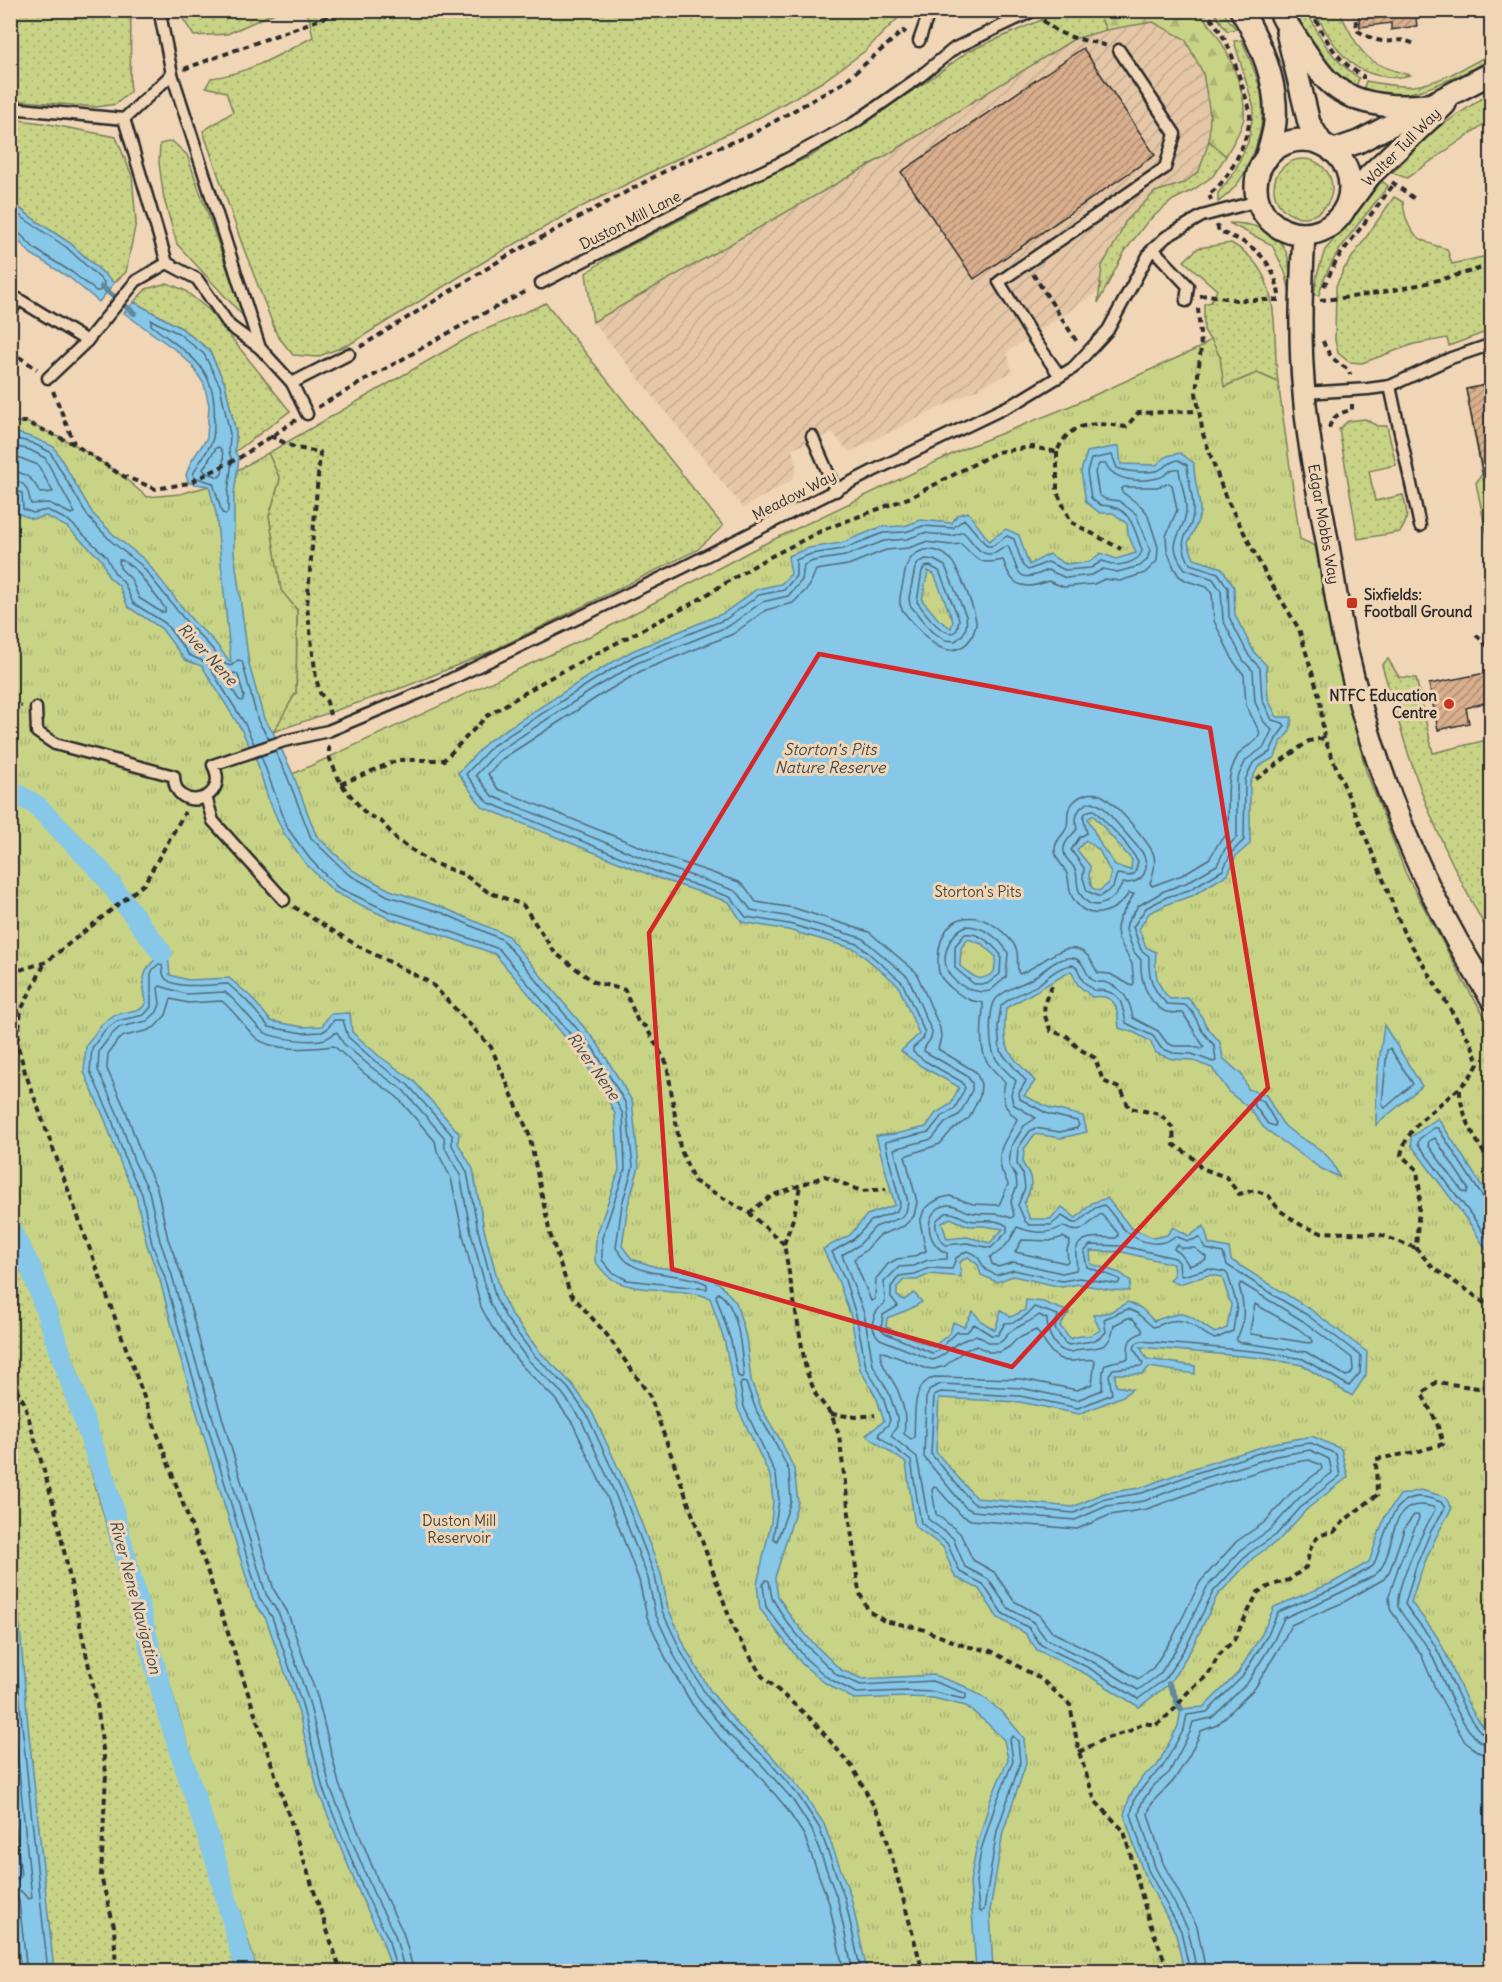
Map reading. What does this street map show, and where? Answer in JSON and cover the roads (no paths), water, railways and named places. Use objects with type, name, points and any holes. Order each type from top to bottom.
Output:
[{"type":"street","points":[[1241,10],[1263,57],[1275,104],[1275,124],[1266,159]]},
{"type":"street","points":[[1281,15],[1309,123],[1327,148],[1340,158],[1349,177],[1350,188],[1345,208],[1322,230],[1294,234],[1271,223],[1263,213],[1258,201],[1256,186],[1259,172],[1266,159],[1274,150],[1285,144],[1304,141],[1327,148]]},
{"type":"street","points":[[1281,15],[1328,80],[1342,91],[1371,103],[1393,106],[1427,105]]},
{"type":"street","name":"Walter Tull Way","points":[[1327,148],[1358,142],[1491,73]]},
{"type":"street","name":"Walter Tull Way","points":[[1345,208],[1370,175],[1460,89]]},
{"type":"street","name":"Edgar Mobbs Way","points":[[1304,234],[1300,323],[1304,393],[1345,646],[1369,735],[1420,867],[1465,955],[1491,999]]},
{"type":"lane","points":[[919,41],[930,10]]},
{"type":"lane","name":"Duston Mill Lane","points":[[541,283],[695,203],[778,164],[854,123],[918,78],[955,48],[1034,11]]},
{"type":"lane","points":[[160,13],[172,74],[260,348]]},
{"type":"lane","points":[[1060,376],[999,282],[1166,168],[1175,134],[1119,50]]},
{"type":"lane","points":[[10,108],[124,119],[172,74]]},
{"type":"lane","points":[[124,119],[167,263],[196,279],[230,326],[260,348],[292,383],[307,414]]},
{"type":"lane","name":"Meadow Way","points":[[206,797],[212,793],[217,779],[213,765],[284,741],[328,731],[472,669],[1019,401],[1073,368],[1108,330],[1153,249],[1180,227],[1202,216],[1258,201]]},
{"type":"lane","points":[[1153,249],[1188,286],[1186,301]]},
{"type":"lane","points":[[48,378],[87,341],[136,281],[167,263]]},
{"type":"lane","points":[[10,314],[14,298],[87,341]]},
{"type":"lane","points":[[1304,393],[1389,386],[1451,358],[1491,344]]},
{"type":"lane","points":[[292,383],[349,354]]},
{"type":"lane","points":[[1389,386],[1420,526]]},
{"type":"lane","points":[[812,436],[836,490]]},
{"type":"lane","points":[[36,708],[37,732],[55,744],[174,776],[175,787],[179,793],[192,800],[206,797],[213,821],[284,900]]},
{"type":"water","points":[[10,201],[70,243],[114,283],[99,302],[70,278],[31,254],[11,233]]},
{"type":"water","name":"River Nene","points":[[134,302],[181,328],[209,350],[225,384],[236,433],[235,452],[239,458],[234,494],[234,552],[249,664],[264,719],[273,732],[293,774],[316,835],[352,870],[390,890],[444,908],[507,935],[598,1044],[632,1101],[639,1167],[628,1205],[622,1246],[632,1259],[656,1267],[695,1272],[719,1283],[736,1302],[746,1337],[751,1380],[762,1410],[781,1441],[794,1469],[798,1502],[775,1578],[778,1596],[791,1617],[811,1641],[841,1670],[863,1679],[934,1675],[964,1686],[985,1698],[1005,1715],[1024,1738],[1026,1764],[1003,1832],[990,1911],[993,1971],[976,1971],[970,1882],[976,1849],[990,1801],[1008,1759],[1004,1740],[966,1706],[933,1698],[854,1699],[825,1683],[802,1664],[760,1609],[757,1584],[771,1523],[773,1500],[770,1476],[738,1409],[725,1343],[710,1298],[685,1292],[629,1286],[608,1276],[595,1261],[596,1237],[619,1170],[615,1114],[601,1086],[572,1045],[495,954],[388,918],[334,892],[305,863],[283,832],[268,798],[257,762],[240,727],[202,666],[185,660],[161,628],[128,607],[119,586],[108,576],[102,560],[67,527],[46,516],[32,519],[15,512],[17,496],[11,492],[11,431],[54,447],[93,514],[116,537],[145,560],[193,621],[213,640],[231,663],[216,513],[209,486],[189,483],[186,475],[192,460],[207,438],[209,405],[204,384],[191,364],[177,351],[124,313]]},
{"type":"water","name":"Storton's Pits Nature Reserve","points":[[1119,446],[1121,464],[1156,465],[1167,456],[1180,453],[1194,463],[1200,511],[1188,543],[1194,559],[1222,568],[1234,587],[1235,615],[1254,652],[1266,665],[1268,699],[1277,717],[1292,717],[1290,731],[1281,742],[1275,757],[1258,767],[1250,783],[1250,844],[1236,856],[1228,874],[1192,896],[1149,913],[1139,929],[1146,947],[1156,952],[1157,978],[1165,994],[1170,999],[1188,998],[1220,1042],[1223,1058],[1242,1075],[1248,1089],[1266,1095],[1283,1124],[1323,1152],[1329,1158],[1339,1177],[1320,1168],[1264,1128],[1249,1108],[1230,1093],[1212,1068],[1191,1060],[1172,1059],[1156,1053],[1150,1041],[1119,1028],[1118,1014],[1111,1000],[1100,996],[1092,997],[1078,985],[1071,971],[1006,1008],[1005,1033],[1008,1049],[1035,1081],[1024,1096],[1050,1108],[1083,1116],[1087,1132],[1061,1138],[1035,1134],[1024,1149],[1023,1164],[1031,1179],[1031,1184],[1024,1204],[1030,1219],[1050,1219],[1062,1207],[1076,1218],[1092,1203],[1107,1198],[1131,1228],[1154,1238],[1167,1235],[1173,1227],[1189,1236],[1204,1226],[1209,1244],[1229,1248],[1231,1260],[1310,1309],[1367,1352],[1366,1375],[1352,1396],[1302,1365],[1263,1358],[1140,1347],[1147,1359],[1195,1366],[1195,1374],[1149,1367],[1143,1374],[1115,1374],[1116,1386],[1132,1389],[1123,1396],[1079,1414],[1020,1402],[939,1398],[936,1452],[976,1498],[1073,1507],[1104,1493],[1140,1488],[1274,1443],[1312,1436],[1341,1449],[1348,1477],[1307,1509],[1280,1539],[1253,1558],[1217,1596],[1192,1648],[1169,1684],[1139,1707],[1086,1674],[1037,1650],[1025,1633],[998,1618],[979,1589],[955,1577],[943,1547],[915,1526],[906,1463],[866,1435],[884,1421],[877,1399],[860,1369],[851,1317],[839,1283],[823,1249],[850,1235],[867,1215],[895,1205],[876,1136],[926,1127],[936,1113],[951,1104],[959,1087],[921,1066],[901,1051],[919,1034],[898,985],[855,949],[788,930],[742,922],[729,902],[655,877],[482,807],[458,773],[488,741],[587,677],[632,651],[724,613],[757,589],[781,584],[791,574],[788,556],[809,548],[841,543],[881,527],[904,526],[921,520],[952,523],[957,515],[968,512],[989,541],[1006,529],[1019,535],[1029,565],[1049,554],[1065,564],[1089,562],[1101,553],[1116,559],[1136,553],[1128,534],[1127,524],[1113,513],[1100,513],[1086,502],[1081,471],[1087,452]],"holes":[[[928,571],[934,574],[953,621],[951,628],[939,620],[922,600]],[[1093,815],[1132,860],[1131,870],[1116,866],[1102,847],[1088,819]],[[1086,840],[1099,850],[1111,873],[1108,884],[1099,891],[1092,888],[1089,877],[1090,866],[1077,850]],[[968,939],[982,944],[996,957],[994,972],[984,978],[977,978],[969,973],[960,966],[961,948]],[[950,1218],[969,1226],[1003,1229],[990,1243],[967,1237],[947,1239],[942,1223]],[[1090,1251],[1122,1252],[1173,1264],[1174,1276],[1169,1280],[1179,1284],[1209,1275],[1222,1277],[1231,1305],[1227,1328],[1215,1333],[1187,1315],[1181,1314],[1154,1321],[1141,1308],[1128,1302],[1110,1312],[1093,1315],[1100,1330],[1096,1333],[1070,1339],[1060,1326],[1069,1312],[1043,1302],[1026,1300],[1025,1310],[1011,1317],[1001,1310],[995,1330],[981,1321],[973,1311],[964,1327],[953,1322],[950,1333],[933,1347],[886,1327],[887,1318],[922,1302],[914,1293],[904,1300],[897,1296],[897,1287],[904,1280],[917,1280],[930,1274],[961,1277],[960,1262],[968,1257],[978,1265],[981,1275],[997,1282],[1013,1276],[1062,1287],[1079,1284],[1129,1291],[1131,1281],[1120,1273],[1091,1264]]]},
{"type":"water","name":"Duston Mill Reservoir","points":[[162,953],[168,955],[170,975],[188,980],[229,978],[250,996],[271,1021],[303,1027],[322,1026],[330,1014],[350,1013],[352,1032],[379,1056],[413,1080],[459,1133],[458,1143],[473,1169],[484,1229],[502,1296],[511,1314],[539,1351],[572,1384],[592,1412],[629,1491],[661,1574],[668,1608],[687,1651],[711,1692],[739,1726],[770,1754],[802,1791],[824,1824],[851,1897],[867,1971],[392,1971],[382,1939],[361,1897],[318,1791],[297,1706],[266,1619],[253,1600],[179,1353],[160,1280],[147,1245],[136,1196],[84,1072],[86,1046],[101,1025],[114,1015],[141,1009],[146,1003],[145,975],[150,965]]},
{"type":"water","points":[[1384,1025],[1422,1086],[1376,1125],[1377,1078]]},
{"type":"water","points":[[1438,1118],[1491,1200],[1491,1257],[1470,1224],[1412,1146],[1411,1137]]},
{"type":"water","points":[[1421,1490],[1445,1497],[1452,1508],[1428,1554],[1411,1602],[1438,1638],[1476,1717],[1491,1733],[1491,1971],[1184,1971],[1176,1934],[1143,1872],[1124,1814],[1130,1796],[1143,1776],[1157,1766],[1178,1726],[1181,1709],[1204,1707],[1238,1673],[1262,1634],[1274,1607],[1332,1583],[1369,1562],[1385,1516],[1400,1495]]},
{"type":"water","points":[[10,1543],[54,1971],[21,1971],[10,1873]]},
{"type":"waterway","points":[[102,287],[134,313]]},
{"type":"waterway","points":[[10,790],[36,805],[100,870],[162,953]]},
{"type":"waterway","name":"River Nene Navigation","points":[[10,1229],[31,1268],[106,1483],[168,1715],[216,1861],[246,1972]]},
{"type":"waterway","points":[[1169,1684],[1181,1709]]},
{"type":"place","name":"Sixfields: Football Ground","points":[[1352,603]]},
{"type":"place","name":"NTFC Education Centre","points":[[1449,704]]},
{"type":"park label","name":"Storton's Pits","points":[[978,891]]}]
